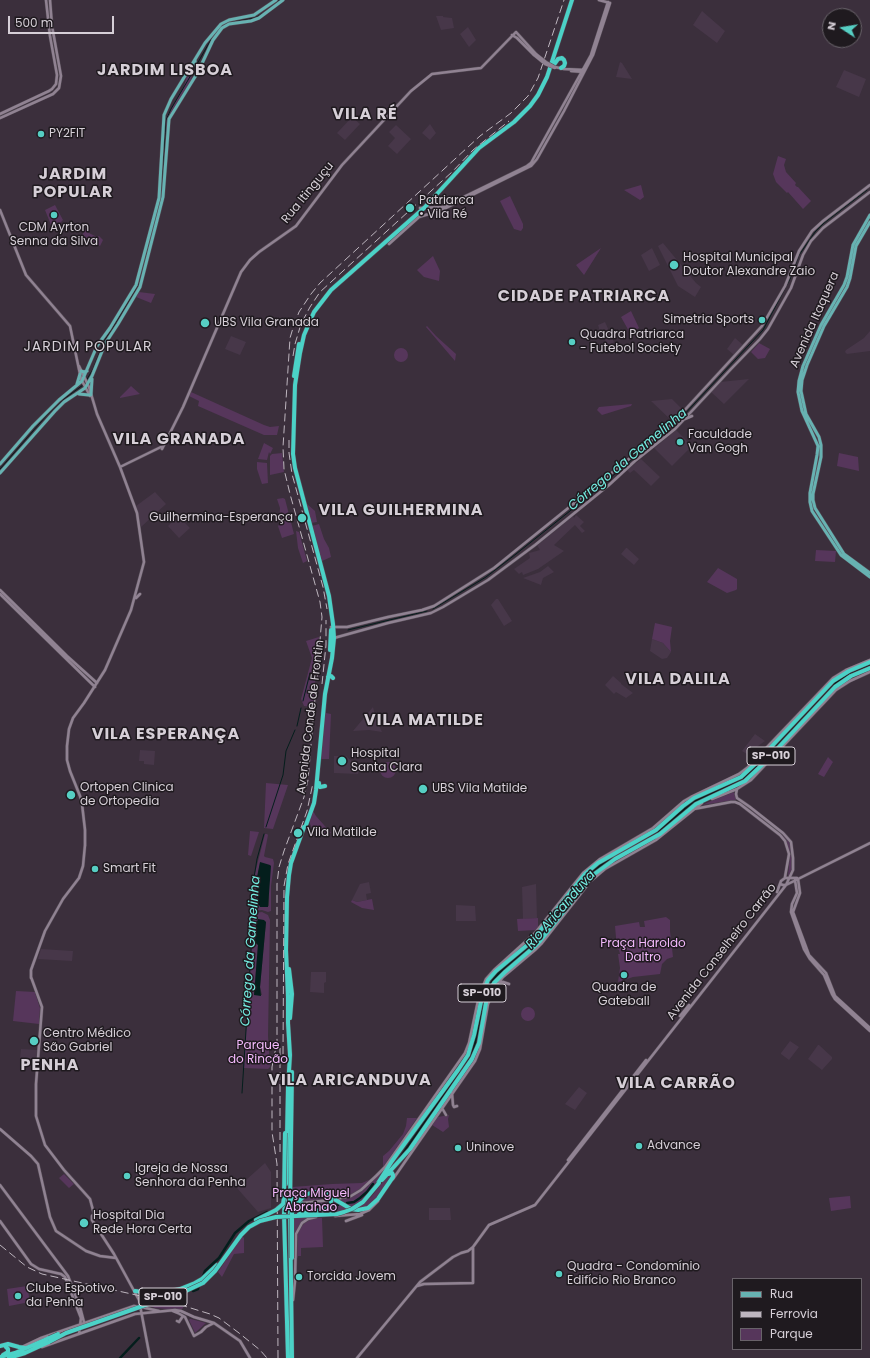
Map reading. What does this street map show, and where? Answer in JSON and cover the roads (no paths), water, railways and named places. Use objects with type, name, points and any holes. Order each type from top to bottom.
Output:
[{"type":"highway","points":[[547,77],[571,1]]},
{"type":"highway","points":[[332,636],[330,596],[294,461],[293,444],[295,385],[302,342],[308,323],[324,297],[422,208],[474,150],[485,140],[512,122],[523,111],[534,97],[543,80],[571,1]]},
{"type":"highway","points":[[332,627],[326,592],[296,483],[291,455],[296,357],[301,335],[316,305],[325,294],[422,208],[430,206],[476,151],[523,114],[538,95],[557,60],[561,58],[565,63],[561,68]]},
{"type":"highway","points":[[296,357],[296,364],[298,366]]},
{"type":"highway","name":"Avenida Conde de Frontin","points":[[287,1358],[286,1241],[284,1214],[290,1049],[286,942],[287,886],[291,863],[315,798],[319,771],[324,705],[332,658],[332,636]]},
{"type":"highway","name":"Avenida Conde de Frontin","points":[[292,1358],[290,1184],[292,1068],[290,1019],[292,994],[288,952],[289,888],[294,861],[314,793],[322,706],[332,636]]},
{"type":"highway","points":[[332,658],[333,661],[336,662]]},
{"type":"highway","name":"SP-010","points":[[0,1357],[25,1350],[30,1345],[49,1340],[193,1286],[208,1277],[241,1232],[256,1220],[274,1216],[297,1214],[327,1214],[349,1209],[360,1203],[379,1183],[392,1161],[458,1070],[470,1050],[483,992],[488,980],[496,971],[526,947],[539,934],[585,874],[598,863],[656,830],[694,798],[741,777],[833,681],[870,661]]},
{"type":"highway","points":[[840,683],[851,676],[870,668]]},
{"type":"highway","name":"SP-010","points":[[9,1358],[66,1333],[188,1290],[202,1283],[215,1271],[241,1235],[249,1227],[260,1221],[276,1217],[337,1214],[352,1210],[363,1202],[411,1148],[452,1092],[475,1054],[479,1043],[487,997],[494,983],[533,948],[546,934],[593,875],[604,866],[652,839],[703,800],[739,784],[750,776],[840,683],[870,672]]},
{"type":"highway","points":[[328,677],[331,676],[333,678]]},
{"type":"highway","points":[[784,733],[808,703]]},
{"type":"highway","points":[[773,758],[774,754],[790,738],[790,735]]},
{"type":"highway","points":[[750,776],[756,763]]},
{"type":"highway","points":[[319,771],[319,786],[325,786]]},
{"type":"highway","points":[[699,791],[717,786],[719,787]]},
{"type":"highway","points":[[612,855],[630,842]]},
{"type":"highway","points":[[604,866],[626,857]]},
{"type":"highway","points":[[513,954],[539,934]]},
{"type":"highway","points":[[513,968],[533,948]]},
{"type":"highway","points":[[287,974],[289,992],[292,994]]},
{"type":"highway","points":[[441,1093],[455,1069]]},
{"type":"highway","points":[[452,1092],[462,1079]]},
{"type":"highway","points":[[256,1220],[276,1210],[282,1204],[284,1198],[285,1133],[288,1109]]},
{"type":"highway","points":[[393,1155],[408,1135],[414,1130]]},
{"type":"highway","points":[[394,1168],[414,1147]]},
{"type":"highway","points":[[334,1199],[348,1208],[361,1210],[372,1205],[378,1199],[393,1175],[391,1173],[386,1176]]},
{"type":"highway","points":[[290,1184],[294,1200],[301,1203]]},
{"type":"highway","points":[[291,1290],[292,1213],[295,1205],[305,1195],[313,1192],[324,1192],[331,1197],[331,1204],[327,1209],[297,1214]]},
{"type":"highway","points":[[286,1241],[287,1214],[290,1206],[301,1203]]},
{"type":"highway","points":[[345,1218],[348,1208]]},
{"type":"highway","points":[[135,1291],[147,1294],[160,1294],[188,1286],[202,1279],[217,1265]]},
{"type":"highway","points":[[30,1345],[36,1340]]},
{"type":"highway","points":[[0,1347],[12,1345]]},
{"type":"highway","points":[[0,1347],[12,1345],[25,1350],[20,1358]]},
{"type":"highway","points":[[0,1357],[8,1352],[6,1347]]},
{"type":"main road","points":[[0,114],[49,91],[54,87],[57,78],[46,0]]},
{"type":"main road","points":[[0,118],[53,94],[58,90],[61,82],[61,76],[52,26],[50,0]]},
{"type":"main road","points":[[90,395],[92,377],[98,358],[132,296],[138,280],[159,197],[164,115],[171,99],[205,43],[221,24],[229,20],[254,15],[261,12],[276,0]]},
{"type":"main road","points":[[74,388],[83,380],[94,354],[142,281],[162,204],[168,122],[171,114],[204,62],[213,40],[222,28],[229,24],[251,21],[259,18],[283,0]]},
{"type":"main road","points":[[599,0],[609,2]]},
{"type":"main road","points":[[388,244],[419,217],[442,210],[531,166],[537,159],[584,71],[609,2]]},
{"type":"main road","points":[[431,213],[430,206],[444,206],[527,166],[534,158],[594,55],[609,2]]},
{"type":"main road","name":"Rua Itinguçu","points":[[162,449],[183,407],[241,272],[247,263],[255,255],[296,226],[337,171],[413,89],[432,74],[481,68],[516,32],[535,55]]},
{"type":"main road","points":[[512,35],[545,64],[584,71]]},
{"type":"main road","points":[[197,56],[194,62],[196,65],[199,66],[204,62]]},
{"type":"main road","points":[[555,67],[584,71]]},
{"type":"main road","points":[[185,77],[189,73],[192,73],[193,78],[191,83]]},
{"type":"main road","points":[[332,627],[347,627],[430,608],[494,568],[678,418],[762,326],[783,289],[799,250],[812,231],[870,185]]},
{"type":"main road","points":[[332,636],[431,613],[476,587],[536,545],[564,522],[675,429],[730,369],[760,340],[789,292],[803,255],[814,237],[823,228],[870,192]]},
{"type":"main road","points":[[442,210],[444,206]]},
{"type":"main road","points":[[0,210],[26,275],[69,324],[80,372],[120,467],[137,513],[143,550],[144,565],[134,600],[105,670],[69,726],[67,760],[80,796],[87,830],[84,846],[83,866],[79,878],[63,899],[45,931],[31,976],[42,1007],[36,1082],[36,1116],[45,1144],[64,1170],[90,1200],[94,1214],[92,1216],[92,1220],[135,1291],[141,1306],[150,1358]]},
{"type":"main road","name":"Avenida Itaquera","points":[[870,215],[853,245],[845,280],[838,296],[819,328],[803,365],[798,387],[798,396],[802,411],[818,446],[810,493],[812,511],[841,555],[870,577]]},
{"type":"main road","name":"Avenida Itaquera","points":[[870,222],[856,246],[850,278],[824,326],[804,372],[801,389],[802,401],[806,414],[819,437],[821,445],[821,457],[813,494],[813,503],[816,511],[844,554],[870,573]]},
{"type":"main road","points":[[824,326],[829,315],[828,312]]},
{"type":"main road","points":[[94,354],[97,353],[98,358]]},
{"type":"main road","points":[[80,372],[87,371]]},
{"type":"main road","points":[[0,464],[64,402],[78,382],[80,372]]},
{"type":"main road","points":[[78,394],[92,377]]},
{"type":"main road","points":[[0,473],[41,418],[68,397],[78,394],[90,395]]},
{"type":"main road","points":[[685,419],[692,416]]},
{"type":"main road","points":[[120,467],[164,446]]},
{"type":"main road","points":[[0,590],[22,614]]},
{"type":"main road","points":[[0,594],[96,684]]},
{"type":"main road","points":[[134,600],[140,594]]},
{"type":"main road","points":[[301,1203],[351,1196],[380,1173],[465,1053],[469,1043],[477,1001],[483,984],[494,970],[535,933],[588,867],[600,858],[653,828],[684,801],[699,791],[731,778],[756,763],[808,703],[833,678],[846,670],[870,661]]},
{"type":"main road","points":[[462,1079],[480,1049],[489,1000],[492,991],[501,977],[535,950],[593,878],[605,869],[662,836],[690,810],[705,801],[737,789],[750,780],[773,758],[841,686],[870,672]]},
{"type":"main road","points":[[737,789],[737,798],[752,808],[789,838],[792,846],[793,865],[786,885],[780,884]]},
{"type":"main road","points":[[690,810],[722,803],[738,803],[782,837],[788,848],[788,864],[785,878]]},
{"type":"main road","points":[[722,803],[724,808]]},
{"type":"main road","points":[[870,843],[796,879],[800,891],[793,912],[802,943],[809,956],[824,975],[832,994],[870,1031]]},
{"type":"main road","points":[[788,864],[793,865]]},
{"type":"main road","name":"Avenida Conselheiro Carrão","points":[[532,1206],[779,889],[782,880],[790,877],[796,879]]},
{"type":"main road","name":"Avenida Conselheiro Carrão","points":[[358,1358],[416,1287],[453,1257],[468,1251],[473,1247],[489,1225],[535,1205],[786,885],[796,879]]},
{"type":"main road","points":[[777,881],[779,889]]},
{"type":"main road","points":[[542,942],[545,947]]},
{"type":"main road","points":[[498,982],[509,984]]},
{"type":"main road","points":[[854,1015],[870,1028]]},
{"type":"main road","points":[[452,1092],[453,1105],[454,1107],[457,1106]]},
{"type":"main road","points":[[292,1310],[295,1281],[295,1239],[299,1227],[311,1218],[357,1217],[378,1202],[452,1092]]},
{"type":"main road","points":[[443,1107],[443,1111],[446,1115]]},
{"type":"main road","points":[[0,1128],[36,1161],[50,1217],[55,1230],[64,1238],[86,1251],[100,1256],[117,1259]]},
{"type":"main road","points":[[0,1185],[68,1276],[85,1323],[83,1332]]},
{"type":"main road","points":[[345,1218],[367,1211]]},
{"type":"main road","points":[[0,1222],[31,1264],[39,1269],[61,1274],[65,1277],[69,1284],[80,1316],[79,1334]]},
{"type":"main road","points":[[416,1287],[424,1284],[473,1283],[473,1247]]},
{"type":"main road","points":[[468,1251],[472,1253]]},
{"type":"main road","points":[[61,1274],[60,1271],[63,1269]]},
{"type":"main road","points":[[25,1350],[36,1340],[134,1306],[141,1306],[161,1311]]},
{"type":"main road","points":[[148,1312],[150,1308]]},
{"type":"main road","points":[[25,1350],[70,1337],[142,1312],[170,1310],[214,1323],[238,1339],[250,1358]]},
{"type":"main road","points":[[135,1314],[143,1318]]},
{"type":"main road","points":[[177,1321],[179,1322],[183,1314]]},
{"type":"main road","points":[[183,1314],[188,1321],[194,1336],[214,1323]]},
{"type":"main road","points":[[188,1321],[190,1316]]},
{"type":"main road","points":[[206,1327],[207,1321]]},
{"type":"main road","points":[[70,1337],[77,1331],[76,1327]]},
{"type":"waterway","points":[[276,3],[280,0]]},
{"type":"waterway","points":[[231,22],[255,18],[262,14]]},
{"type":"waterway","points":[[197,64],[212,38]]},
{"type":"waterway","points":[[159,207],[166,120],[191,75]]},
{"type":"waterway","name":"Córrego da Gamelinha","points":[[433,609],[486,577],[516,554],[590,495],[681,418],[763,330],[790,279],[799,255],[815,232],[824,223],[867,190]]},
{"type":"waterway","points":[[146,256],[157,214]]},
{"type":"waterway","points":[[86,381],[93,369],[104,341],[140,282]]},
{"type":"waterway","points":[[0,469],[46,416],[64,399],[83,385]]},
{"type":"waterway","name":"Córrego da Gamelinha","points":[[348,630],[427,611]]},
{"type":"waterway","name":"Rio Aricanduva","points":[[400,1158],[466,1064],[473,1051],[483,1004],[488,989],[495,977],[538,939],[592,872],[603,863],[663,828],[693,802],[739,781],[750,773],[834,684],[846,676],[870,666]]},
{"type":"waterway","name":"Córrego da Gamelinha","points":[[303,701],[310,673]]},
{"type":"waterway","name":"Córrego da Gamelinha","points":[[297,726],[301,708]]},
{"type":"waterway","name":"Córrego da Gamelinha","points":[[266,827],[283,775],[286,751],[295,730]]},
{"type":"waterway","name":"Córrego da Gamelinha","points":[[242,1093],[251,952],[253,884],[257,859],[264,834]]},
{"type":"waterway","name":"Córrego da Gamelinha","points":[[252,899],[258,900]]},
{"type":"waterway","name":"Rio Aricanduva","points":[[347,1203],[354,1202],[360,1198],[373,1184]]},
{"type":"waterway","name":"Rio Aricanduva","points":[[301,1208],[338,1205]]},
{"type":"waterway","name":"Rio Aricanduva","points":[[202,1279],[205,1271],[219,1258],[235,1233],[249,1221],[267,1212]]},
{"type":"waterway","name":"Rio Aricanduva","points":[[193,1291],[198,1289],[199,1285]]},
{"type":"waterway","name":"Rio Aricanduva","points":[[120,1358],[139,1338]]},
{"type":"railway","points":[[278,1358],[277,1164],[272,1132],[272,1067],[277,1042],[277,884],[279,867],[304,797],[308,780],[322,617],[320,602],[284,469],[283,447],[290,338],[299,312],[320,283],[480,136],[511,113],[528,96],[538,78],[564,0]]},
{"type":"railway","points":[[293,356],[301,324],[320,292],[452,172],[473,150],[509,121]]},
{"type":"railway","points":[[289,440],[292,474],[323,587],[327,609]]},
{"type":"railway","points":[[322,684],[326,645],[326,620]]},
{"type":"railway","points":[[283,1054],[284,886],[288,864],[307,811],[313,783]]},
{"type":"railway","points":[[280,1048],[280,1152]]},
{"type":"railway","points":[[0,1245],[27,1267],[42,1274],[181,1305],[210,1314],[219,1318],[239,1333],[260,1350],[267,1358]]},
{"type":"place","name":"PY2FIT","points":[[41,134]]},
{"type":"place","name":"Patriarca • Vila Ré","points":[[410,208]]},
{"type":"place","name":"CDM Ayrton Senna da Silva","points":[[54,215]]},
{"type":"place","name":"Hospital Municipal Doutor Alexandre Zaio","points":[[674,265]]},
{"type":"place","name":"Simetria Sports","points":[[762,320]]},
{"type":"place","name":"UBS Vila Granada","points":[[205,323]]},
{"type":"place","name":"Quadra Patriarca - Futebol Society","points":[[572,342]]},
{"type":"place","name":"Faculdade Van Gogh","points":[[680,442]]},
{"type":"place","name":"Guilhermina-Esperança","points":[[302,518]]},
{"type":"place","name":"Hospital Santa Clara","points":[[342,761]]},
{"type":"place","name":"UBS Vila Matilde","points":[[423,789]]},
{"type":"place","name":"Ortopen Clinica de Ortopedia","points":[[71,795]]},
{"type":"place","name":"Vila Matilde","points":[[298,833]]},
{"type":"place","name":"Smart Fit","points":[[95,869]]},
{"type":"place","name":"Quadra de Gateball","points":[[624,975]]},
{"type":"place","name":"Centro Médico São Gabriel","points":[[34,1041]]},
{"type":"place","name":"Advance","points":[[639,1146]]},
{"type":"place","name":"Uninove","points":[[458,1148]]},
{"type":"place","name":"Igreja de Nossa Senhora da Penha","points":[[127,1176]]},
{"type":"place","name":"Hospital Dia Rede Hora Certa","points":[[84,1223]]},
{"type":"place","name":"Quadra - Condomínio Edifício Rio Branco","points":[[559,1274]]},
{"type":"place","name":"Torcida Jovem","points":[[299,1277]]},
{"type":"place","name":"Clube Espotivo da Penha","points":[[18,1296]]},
{"type":"district","name":"JARDIM LISBOA","points":[[165,71]]},
{"type":"district","name":"VILA RÉ","points":[[365,115]]},
{"type":"district","name":"JARDIM POPULAR","points":[[73,184]]},
{"type":"district","name":"CIDADE PATRIARCA","points":[[584,297]]},
{"type":"district","name":"JARDIM POPULAR","points":[[88,347]]},
{"type":"district","name":"VILA GRANADA","points":[[179,440]]},
{"type":"district","name":"VILA GUILHERMINA","points":[[401,511]]},
{"type":"district","name":"VILA DALILA","points":[[678,680]]},
{"type":"district","name":"VILA MATILDE","points":[[424,721]]},
{"type":"district","name":"VILA ESPERANÇA","points":[[166,735]]},
{"type":"district","name":"PENHA","points":[[50,1066]]},
{"type":"district","name":"VILA ARICANDUVA","points":[[350,1081]]},
{"type":"district","name":"VILA CARRÃO","points":[[676,1084]]},
{"type":"park label","name":"Praça Haroldo Daltro","points":[[643,951]]},
{"type":"park label","name":"Parque do Rincão","points":[[258,1053]]},
{"type":"park label","name":"Praça Miguel Abrahao","points":[[311,1201]]}]
